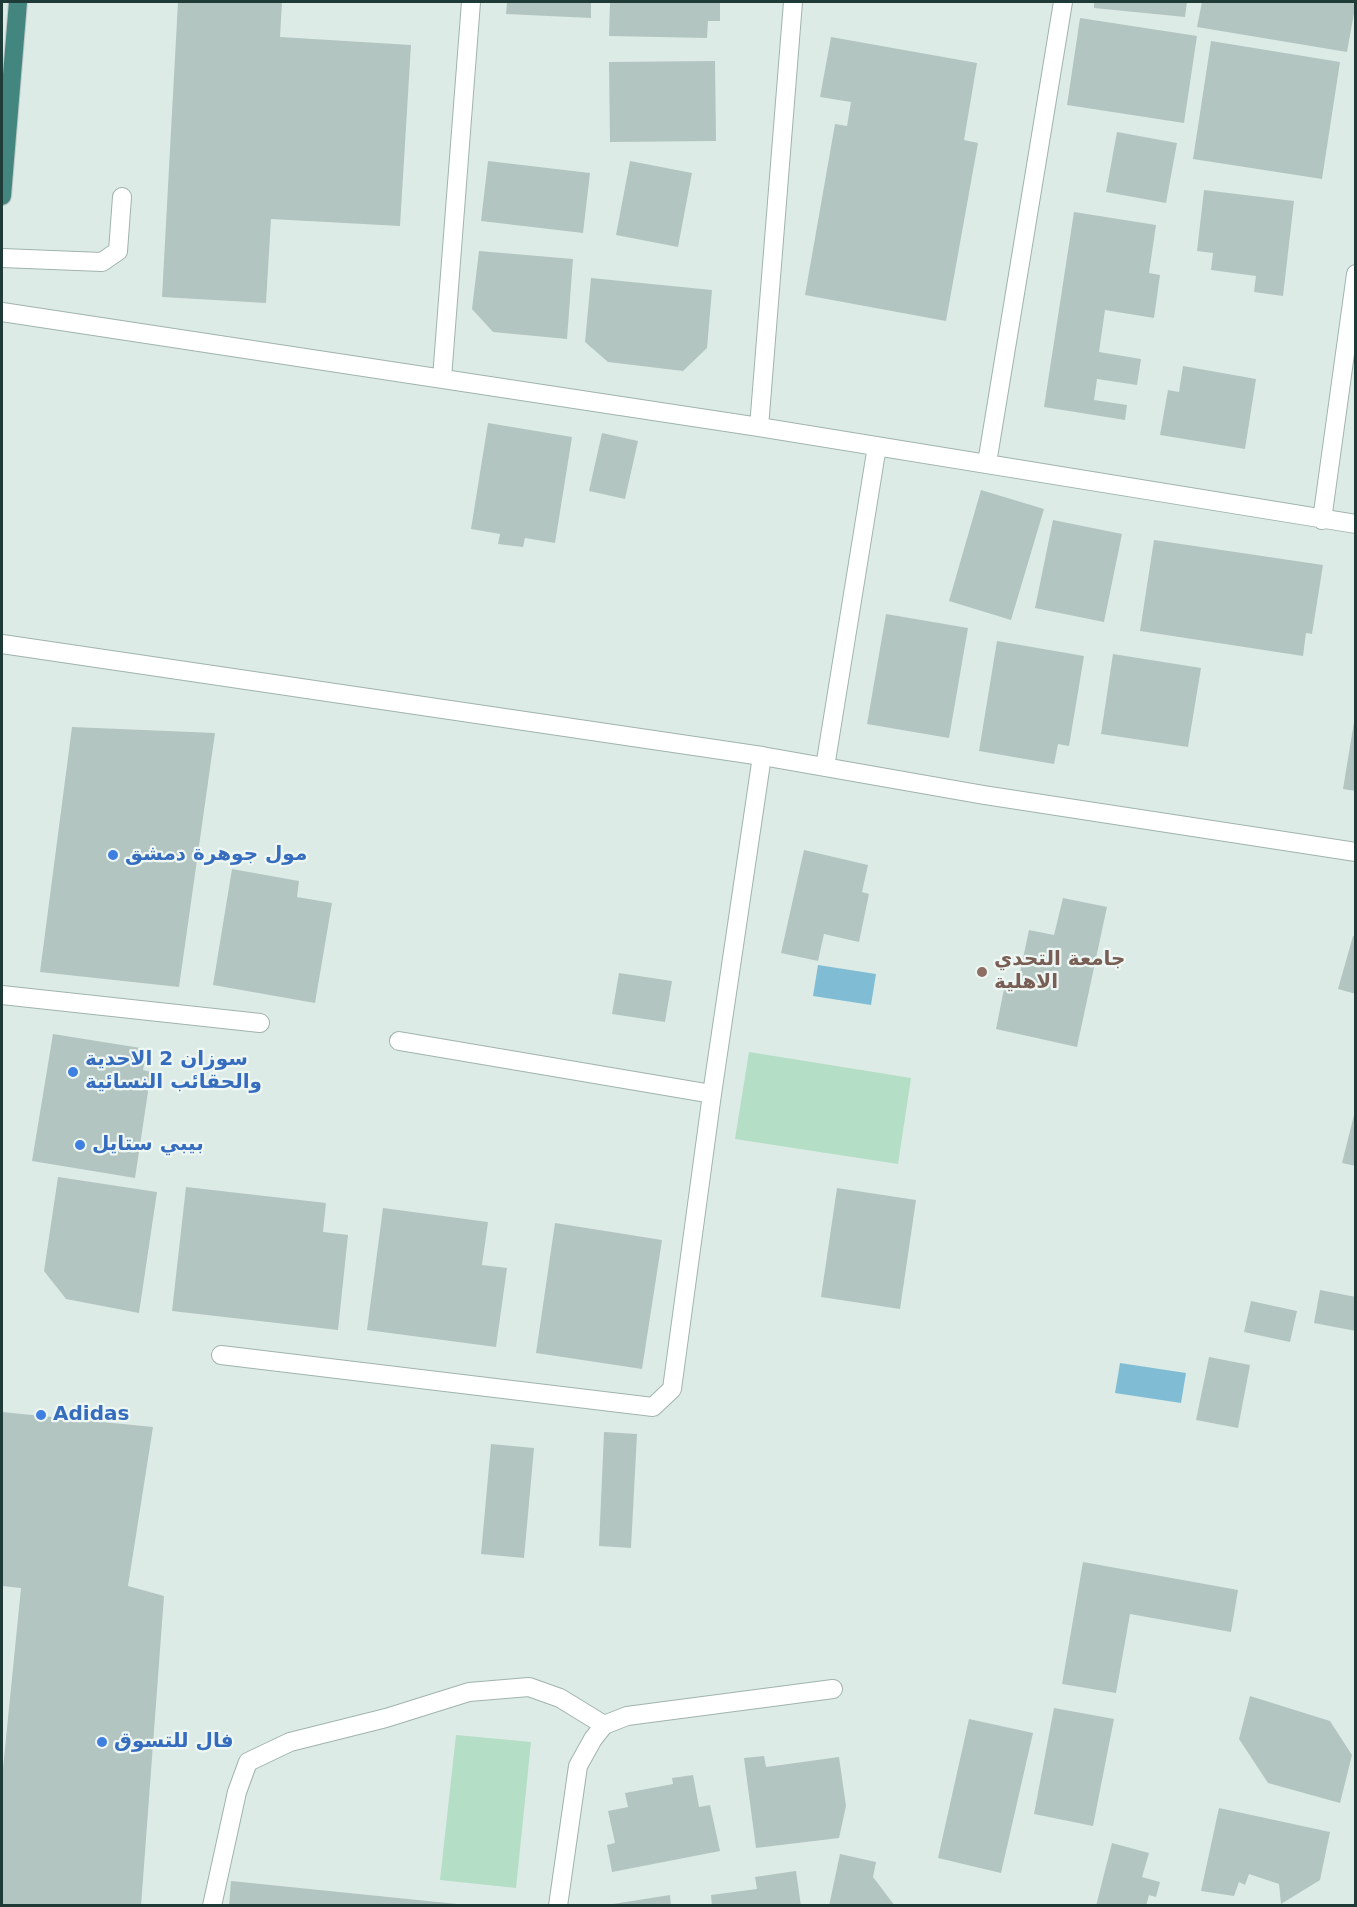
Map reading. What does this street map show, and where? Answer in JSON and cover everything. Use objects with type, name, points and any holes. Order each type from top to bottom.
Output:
[{"type":"highway","points":[[2,196],[18,2]]},
{"type":"street","points":[[442,378],[471,2]]},
{"type":"street","points":[[759,427],[793,2]]},
{"type":"street","points":[[987,464],[1064,2]]},
{"type":"street","points":[[2,258],[102,262],[118,251],[122,197]]},
{"type":"street","points":[[1322,520],[1356,274]]},
{"type":"street","points":[[2,312],[759,427],[1356,524]]},
{"type":"street","points":[[825,767],[877,446]]},
{"type":"street","points":[[2,644],[762,756],[984,795],[1356,852]]},
{"type":"street","points":[[221,1355],[652,1407],[672,1389],[712,1094],[762,756]]},
{"type":"street","points":[[2,995],[260,1023]]},
{"type":"street","points":[[399,1041],[712,1094]]},
{"type":"street","points":[[212,1905],[237,1792],[248,1762],[290,1742],[386,1718],[469,1692],[529,1687],[560,1698],[604,1725]]},
{"type":"street","points":[[558,1905],[578,1766],[592,1738],[604,1725],[627,1716],[833,1689]]},
{"type":"green space","points":[[749,1052],[911,1078],[898,1164],[735,1139]]},
{"type":"green space","points":[[456,1735],[531,1742],[516,1888],[440,1880]]},
{"type":"water","points":[[818,965],[876,974],[871,1005],[813,996]]},
{"type":"water","points":[[1120,1363],[1186,1373],[1181,1403],[1115,1393]]},
{"type":"building","points":[[178,2],[282,2],[280,37],[411,45],[400,226],[271,219],[266,303],[162,297]]},
{"type":"building","points":[[507,2],[591,2],[591,18],[506,14]]},
{"type":"building","points":[[610,2],[720,2],[720,21],[708,21],[707,38],[609,36]]},
{"type":"building","points":[[1094,2],[1187,2],[1185,17],[1094,8]]},
{"type":"building","points":[[1202,2],[1356,2],[1347,52],[1197,27]]},
{"type":"building","points":[[1080,18],[1197,36],[1184,123],[1067,105]]},
{"type":"building","points":[[831,37],[977,63],[964,140],[978,143],[946,321],[805,295],[835,124],[847,126],[851,102],[820,97]]},
{"type":"building","points":[[1211,41],[1340,62],[1322,179],[1193,159]]},
{"type":"building","points":[[715,61],[716,141],[610,142],[609,62]]},
{"type":"building","points":[[1117,132],[1177,143],[1166,203],[1106,192]]},
{"type":"building","points":[[488,161],[590,173],[583,233],[481,221]]},
{"type":"building","points":[[630,161],[692,173],[678,247],[616,235]]},
{"type":"building","points":[[1204,190],[1294,201],[1283,296],[1254,292],[1256,276],[1211,270],[1213,253],[1197,251]]},
{"type":"building","points":[[1074,212],[1156,225],[1149,273],[1160,275],[1154,318],[1105,310],[1099,352],[1141,359],[1137,385],[1097,379],[1094,400],[1127,405],[1125,420],[1044,407]]},
{"type":"building","points":[[479,251],[573,259],[567,339],[493,332],[472,309]]},
{"type":"building","points":[[591,278],[712,290],[707,348],[683,371],[608,362],[585,342]]},
{"type":"building","points":[[1183,366],[1256,379],[1245,449],[1160,435],[1168,390],[1179,392]]},
{"type":"building","points":[[488,423],[572,437],[555,543],[525,538],[523,547],[498,544],[500,534],[471,529]]},
{"type":"building","points":[[602,433],[638,441],[625,499],[589,491]]},
{"type":"building","points":[[981,490],[1044,509],[1011,620],[949,601]]},
{"type":"building","points":[[1053,520],[1122,534],[1104,622],[1035,608]]},
{"type":"building","points":[[1154,540],[1323,565],[1312,634],[1306,633],[1303,656],[1140,631]]},
{"type":"building","points":[[886,614],[968,628],[949,738],[867,724]]},
{"type":"building","points":[[997,641],[1084,656],[1069,746],[1058,744],[1054,764],[979,751]]},
{"type":"building","points":[[1113,654],[1201,668],[1188,747],[1101,734]]},
{"type":"building","points":[[1354,722],[1356,723],[1356,791],[1343,789]]},
{"type":"building","points":[[72,727],[215,733],[179,987],[40,972]]},
{"type":"building","points":[[804,850],[868,865],[862,892],[869,894],[859,942],[824,934],[818,961],[781,953]]},
{"type":"building","points":[[232,869],[299,881],[297,897],[332,903],[315,1003],[213,985]]},
{"type":"building","points":[[1063,898],[1107,907],[1077,1047],[996,1029],[1005,984],[1017,987],[1029,930],[1054,935]]},
{"type":"building","points":[[1353,936],[1356,936],[1356,994],[1338,989]]},
{"type":"building","points":[[619,973],[672,981],[665,1022],[612,1014]]},
{"type":"building","points":[[53,1034],[147,1049],[143,1070],[151,1072],[135,1178],[32,1161]]},
{"type":"building","points":[[1356,1111],[1356,1166],[1342,1163]]},
{"type":"building","points":[[58,1177],[157,1192],[139,1313],[66,1299],[44,1271]]},
{"type":"building","points":[[186,1187],[326,1203],[323,1232],[348,1235],[338,1330],[172,1311]]},
{"type":"building","points":[[837,1188],[916,1200],[900,1309],[821,1297]]},
{"type":"building","points":[[383,1208],[488,1222],[482,1265],[507,1268],[496,1347],[367,1330]]},
{"type":"building","points":[[555,1223],[662,1240],[642,1369],[536,1353]]},
{"type":"building","points":[[1320,1290],[1356,1297],[1356,1331],[1314,1323]]},
{"type":"building","points":[[1251,1301],[1297,1311],[1290,1342],[1244,1332]]},
{"type":"building","points":[[1209,1357],[1250,1365],[1238,1428],[1196,1420]]},
{"type":"building","points":[[2,1412],[153,1427],[128,1586],[164,1596],[141,1906],[2,1906],[2,1778],[21,1588],[2,1586]]},
{"type":"building","points":[[604,1432],[637,1434],[631,1548],[599,1546]]},
{"type":"building","points":[[491,1444],[534,1448],[524,1558],[481,1554]]},
{"type":"building","points":[[1083,1562],[1238,1590],[1231,1632],[1130,1614],[1116,1693],[1062,1684]]},
{"type":"building","points":[[1250,1696],[1330,1721],[1352,1755],[1340,1803],[1268,1783],[1239,1739]]},
{"type":"building","points":[[1054,1708],[1114,1719],[1093,1826],[1034,1814]]},
{"type":"building","points":[[969,1719],[1033,1733],[1001,1873],[938,1858]]},
{"type":"building","points":[[764,1756],[766,1767],[839,1757],[846,1806],[839,1838],[756,1848],[744,1758]]},
{"type":"building","points":[[693,1775],[699,1807],[710,1805],[720,1851],[612,1872],[607,1845],[615,1843],[608,1811],[628,1807],[625,1793],[673,1784],[672,1778]]},
{"type":"building","points":[[1219,1808],[1330,1832],[1320,1880],[1281,1904],[1279,1884],[1249,1874],[1245,1885],[1239,1882],[1234,1896],[1201,1891]]},
{"type":"building","points":[[1112,1843],[1149,1853],[1142,1877],[1160,1882],[1156,1897],[1149,1895],[1146,1906],[1096,1906]]},
{"type":"building","points":[[840,1854],[876,1862],[873,1877],[895,1906],[829,1906]]},
{"type":"building","points":[[796,1871],[801,1906],[712,1906],[711,1895],[757,1889],[755,1877]]},
{"type":"building","points":[[231,1881],[457,1904],[457,1906],[229,1906]]},
{"type":"building","points":[[670,1895],[671,1906],[613,1906],[613,1904]]},
{"type":"place","name":"مول جوهرة دمشق","points":[[113,855]]},
{"type":"place","name":"جامعة التحدي الاهلية","points":[[982,972]]},
{"type":"place","name":"سوزان 2 الاحدية والحقائب النسائية","points":[[73,1072]]},
{"type":"place","name":"بيبي ستايل","points":[[80,1145]]},
{"type":"place","name":"Adidas","points":[[41,1415]]},
{"type":"place","name":"فال للتسوق","points":[[102,1742]]}]
